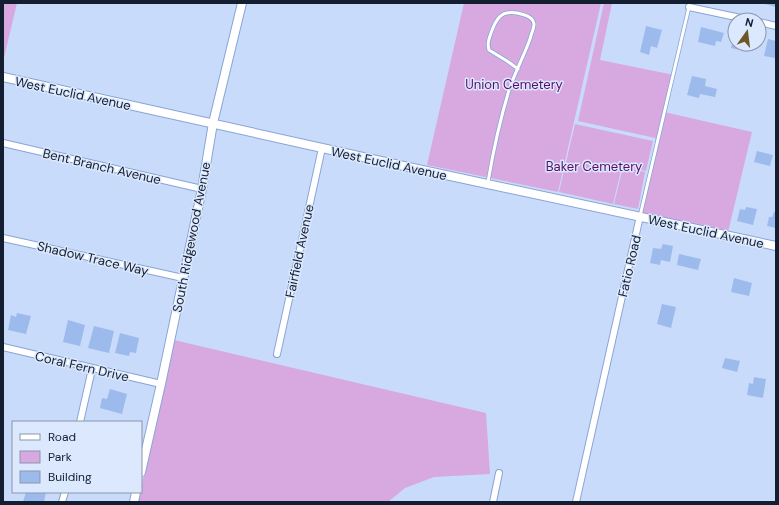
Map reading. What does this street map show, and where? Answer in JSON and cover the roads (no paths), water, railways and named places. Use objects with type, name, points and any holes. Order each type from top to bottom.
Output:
[{"type":"street","name":"South Ridgewood Avenue","points":[[142,468],[202,188],[213,123],[242,3]]},
{"type":"street","points":[[689,7],[727,15]]},
{"type":"street","name":"West Euclid Avenue","points":[[3,78],[776,246]]},
{"type":"street","name":"Bent Branch Avenue","points":[[3,144],[202,188]]},
{"type":"street","name":"Fairfield Avenue","points":[[277,354],[322,148]]},
{"type":"street","name":"Fatio Road","points":[[576,502],[640,216]]},
{"type":"street","name":"Shadow Trace Way","points":[[3,238],[183,278]]},
{"type":"street","name":"Coral Fern Drive","points":[[3,347],[161,384]]},
{"type":"street","points":[[80,421],[92,369]]},
{"type":"street","points":[[493,502],[500,473]]},
{"type":"lane","name":"Fatio Road","points":[[640,216],[689,7]]},
{"type":"lane","points":[[487,184],[509,91],[524,56],[534,26],[533,20],[530,17],[516,13],[507,13],[495,21],[487,44],[489,50],[518,69]]},
{"type":"park label","name":"Union Cemetery","points":[[514,84]]},
{"type":"park label","name":"Baker Cemetery","points":[[594,166]]}]
